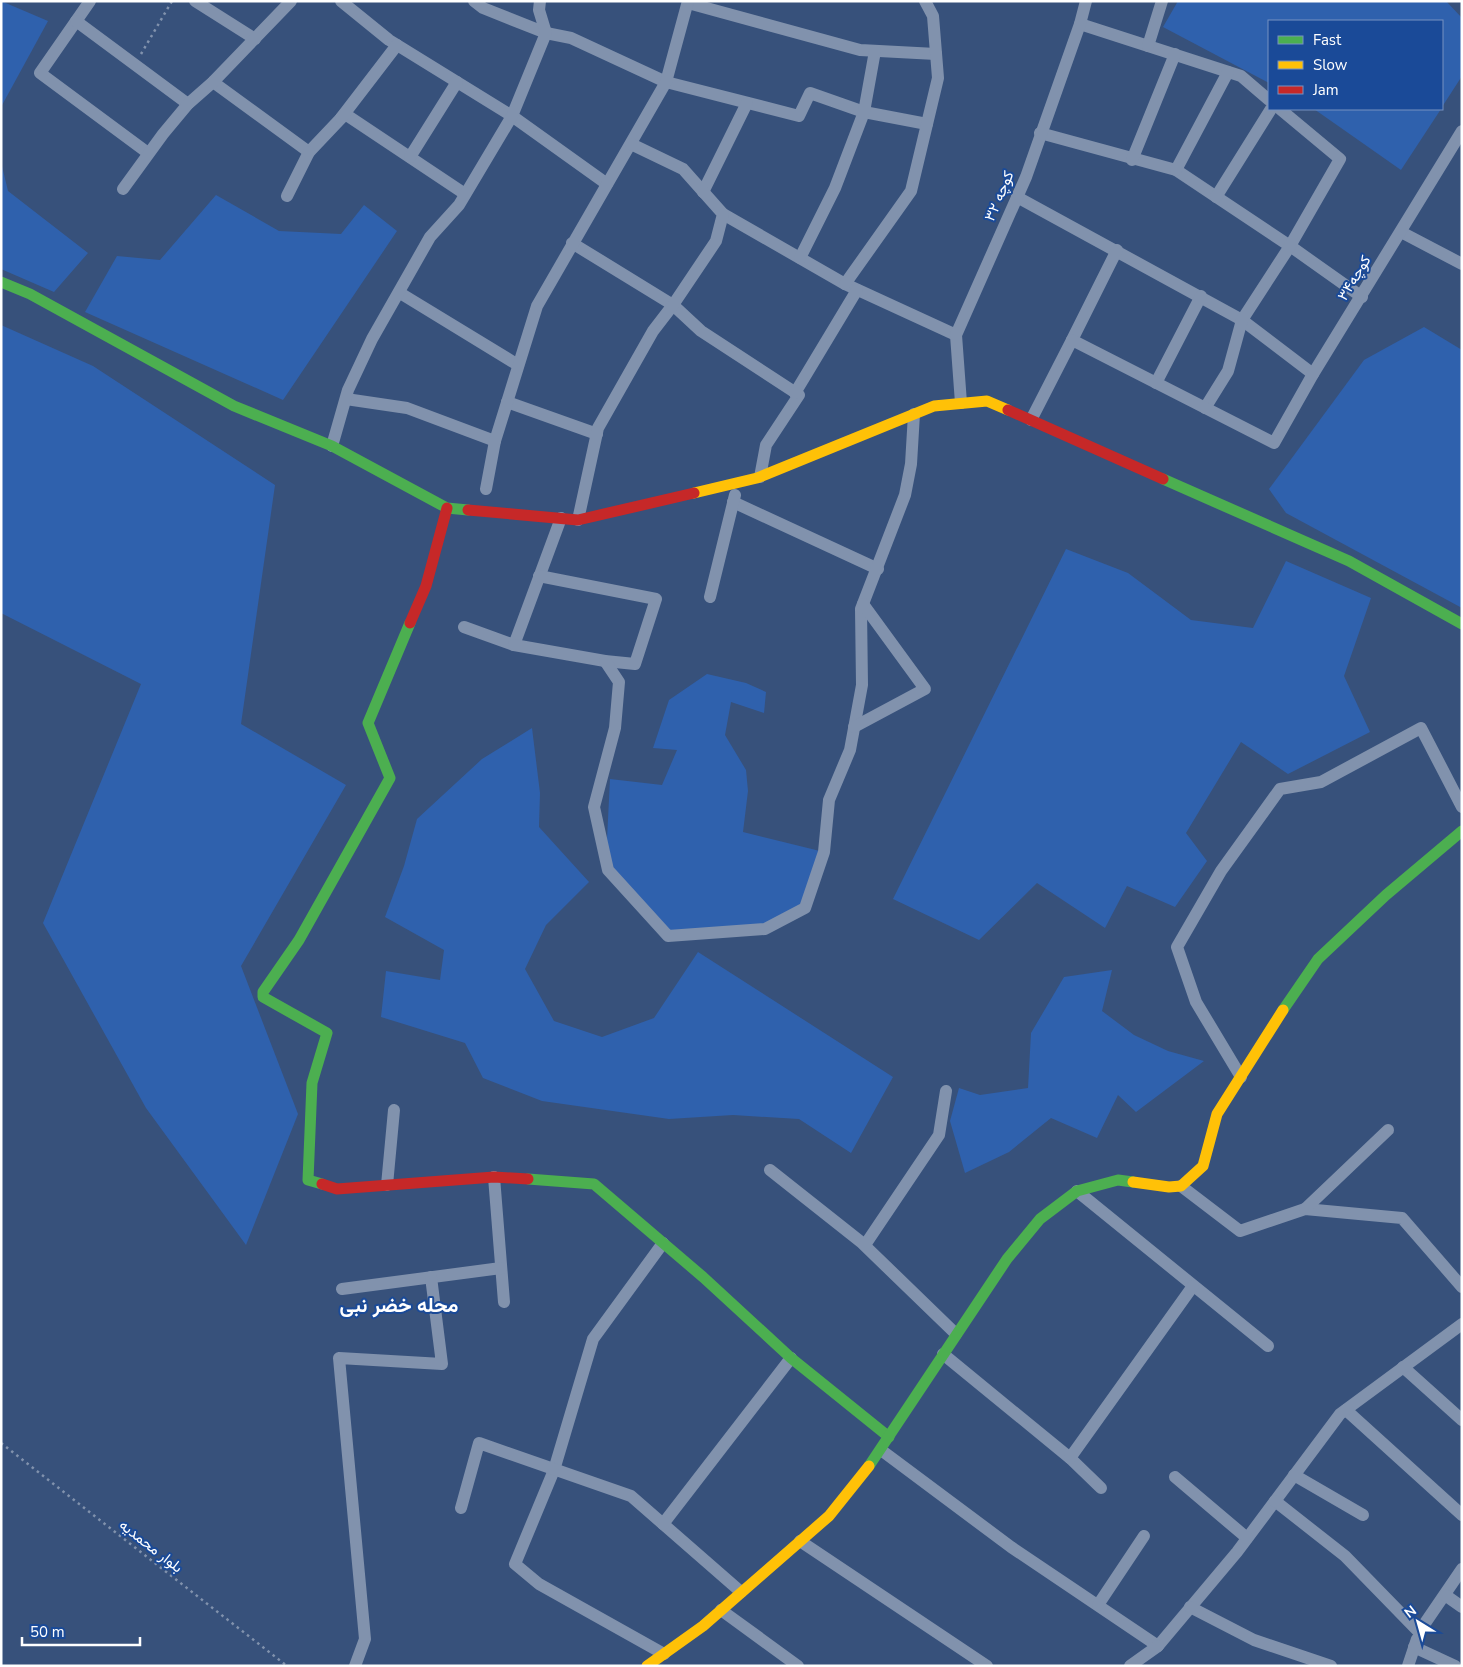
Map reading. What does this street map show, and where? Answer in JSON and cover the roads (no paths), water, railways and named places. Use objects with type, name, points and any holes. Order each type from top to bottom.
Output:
[{"type":"street","points":[[90,1],[40,73],[148,153]]},
{"type":"street","points":[[195,1],[255,39]]},
{"type":"street","points":[[123,189],[148,153],[188,104],[213,82],[291,1]]},
{"type":"street","points":[[341,1],[397,45],[512,116],[607,184]]},
{"type":"street","points":[[474,1],[483,8],[546,32],[571,38],[666,82],[799,116],[810,93],[864,112],[927,124]]},
{"type":"street","points":[[332,446],[346,398],[372,339],[400,293],[430,237],[459,204],[512,116],[546,32],[539,10],[540,1]]},
{"type":"street","points":[[845,284],[911,191],[938,78],[933,16],[925,1]]},
{"type":"street","name":"کوچه ۳۲","points":[[961,404],[956,335],[1017,197],[1080,24],[1086,1]]},
{"type":"street","points":[[1148,46],[1162,1]]},
{"type":"street","points":[[486,489],[495,441],[537,306],[666,82],[688,2],[860,50],[936,54]]},
{"type":"street","points":[[76,21],[188,104]]},
{"type":"street","points":[[1080,24],[1241,76],[1268,99]]},
{"type":"street","points":[[341,118],[397,45]]},
{"type":"street","points":[[800,258],[835,188],[864,112],[875,50]]},
{"type":"street","points":[[1132,160],[1175,54]]},
{"type":"street","points":[[1176,170],[1228,72]]},
{"type":"street","points":[[213,82],[309,152]]},
{"type":"street","points":[[410,157],[457,82]]},
{"type":"street","points":[[704,192],[747,103]]},
{"type":"street","points":[[1216,197],[1270,110]]},
{"type":"street","points":[[1072,340],[1205,408],[1228,371],[1242,320],[1290,246],[1340,159],[1281,110]]},
{"type":"street","points":[[287,196],[309,152],[345,114],[465,194]]},
{"type":"street","points":[[1040,134],[1132,160],[1176,170],[1290,246],[1362,297]]},
{"type":"street","name":"کوچه۳۴","points":[[1205,408],[1274,443],[1313,374],[1461,136]]},
{"type":"street","points":[[631,144],[683,169],[723,214],[845,284],[956,335]]},
{"type":"street","points":[[1017,197],[1242,320],[1313,374]]},
{"type":"street","points":[[578,520],[598,428],[653,331],[674,305],[716,240],[723,214]]},
{"type":"street","points":[[1401,232],[1462,264]]},
{"type":"street","points":[[572,243],[674,305],[701,331],[799,396],[766,445],[760,477]]},
{"type":"street","points":[[1031,420],[1117,250]]},
{"type":"street","points":[[1,282],[30,294],[234,406],[332,446],[447,508],[578,520],[760,477],[934,406],[987,401],[1349,561],[1462,624]]},
{"type":"street","points":[[795,393],[857,290]]},
{"type":"street","points":[[400,293],[518,365]]},
{"type":"street","points":[[1156,383],[1201,296]]},
{"type":"street","points":[[346,398],[407,408],[495,441]]},
{"type":"street","points":[[507,402],[597,434]]},
{"type":"street","points":[[605,661],[619,682],[615,728],[594,807],[608,870],[668,936],[765,929],[805,908],[824,852],[829,800],[850,750],[862,685],[861,609],[905,495],[911,464],[914,414]]},
{"type":"street","points":[[710,597],[738,482]]},
{"type":"street","points":[[733,502],[878,569]]},
{"type":"street","points":[[447,508],[426,586],[368,723],[390,778],[299,940],[263,992],[263,997],[327,1033],[312,1083],[308,1180],[337,1189],[494,1177],[594,1184],[792,1358],[889,1437]]},
{"type":"street","points":[[514,645],[561,518]]},
{"type":"street","points":[[464,627],[514,645],[605,661],[635,664],[656,599],[539,576]]},
{"type":"street","points":[[854,727],[925,689],[863,604]]},
{"type":"street","points":[[1240,1077],[1196,1002],[1177,947],[1221,870],[1280,789],[1322,782],[1421,728],[1462,807]]},
{"type":"street","points":[[647,1666],[721,1610],[829,1516],[881,1450],[1007,1259],[1040,1219],[1077,1191],[1118,1180],[1169,1187],[1181,1186],[1203,1166],[1217,1114],[1318,959],[1386,894],[1462,831]]},
{"type":"street","points":[[865,1245],[939,1135],[946,1091]]},
{"type":"street","points":[[387,1185],[394,1110]]},
{"type":"street","points":[[1305,1209],[1388,1130]]},
{"type":"street","points":[[770,1170],[865,1245],[956,1334]]},
{"type":"street","points":[[494,1177],[504,1302]]},
{"type":"street","points":[[1181,1186],[1240,1231],[1305,1209],[1402,1218],[1462,1287]]},
{"type":"street","points":[[1077,1191],[1268,1346]]},
{"type":"street","points":[[663,1243],[593,1339],[554,1470],[514,1564],[539,1584],[664,1654]]},
{"type":"street","points":[[342,1289],[501,1268]]},
{"type":"street","points":[[355,1666],[365,1639],[339,1358],[442,1364],[431,1277]]},
{"type":"street","points":[[1070,1458],[1194,1286]]},
{"type":"street","points":[[1130,1666],[1158,1646],[1247,1538],[1340,1414],[1462,1324]]},
{"type":"street","points":[[943,1354],[1070,1458],[1101,1488]]},
{"type":"street","points":[[663,1524],[792,1358]]},
{"type":"street","points":[[1403,1367],[1462,1420]]},
{"type":"street","points":[[1346,1410],[1462,1515]]},
{"type":"street","points":[[461,1508],[479,1442],[631,1496],[741,1592]]},
{"type":"street","points":[[881,1450],[1012,1547],[1158,1646]]},
{"type":"street","points":[[1294,1475],[1363,1515]]},
{"type":"street","points":[[1175,1477],[1247,1538]]},
{"type":"street","points":[[1274,1501],[1345,1556],[1419,1632]]},
{"type":"street","points":[[1098,1605],[1144,1536]]},
{"type":"street","points":[[800,1541],[987,1666]]},
{"type":"street","points":[[1408,1666],[1419,1632],[1462,1569]]},
{"type":"street","points":[[1445,1595],[1462,1607]]},
{"type":"street","points":[[1190,1607],[1254,1640],[1331,1666]]},
{"type":"street","points":[[721,1610],[782,1661],[798,1666]]},
{"type":"street","points":[[1414,1647],[1455,1666]]},
{"type":"district","name":"محله خضر نبی","points":[[399,1305]]}]
